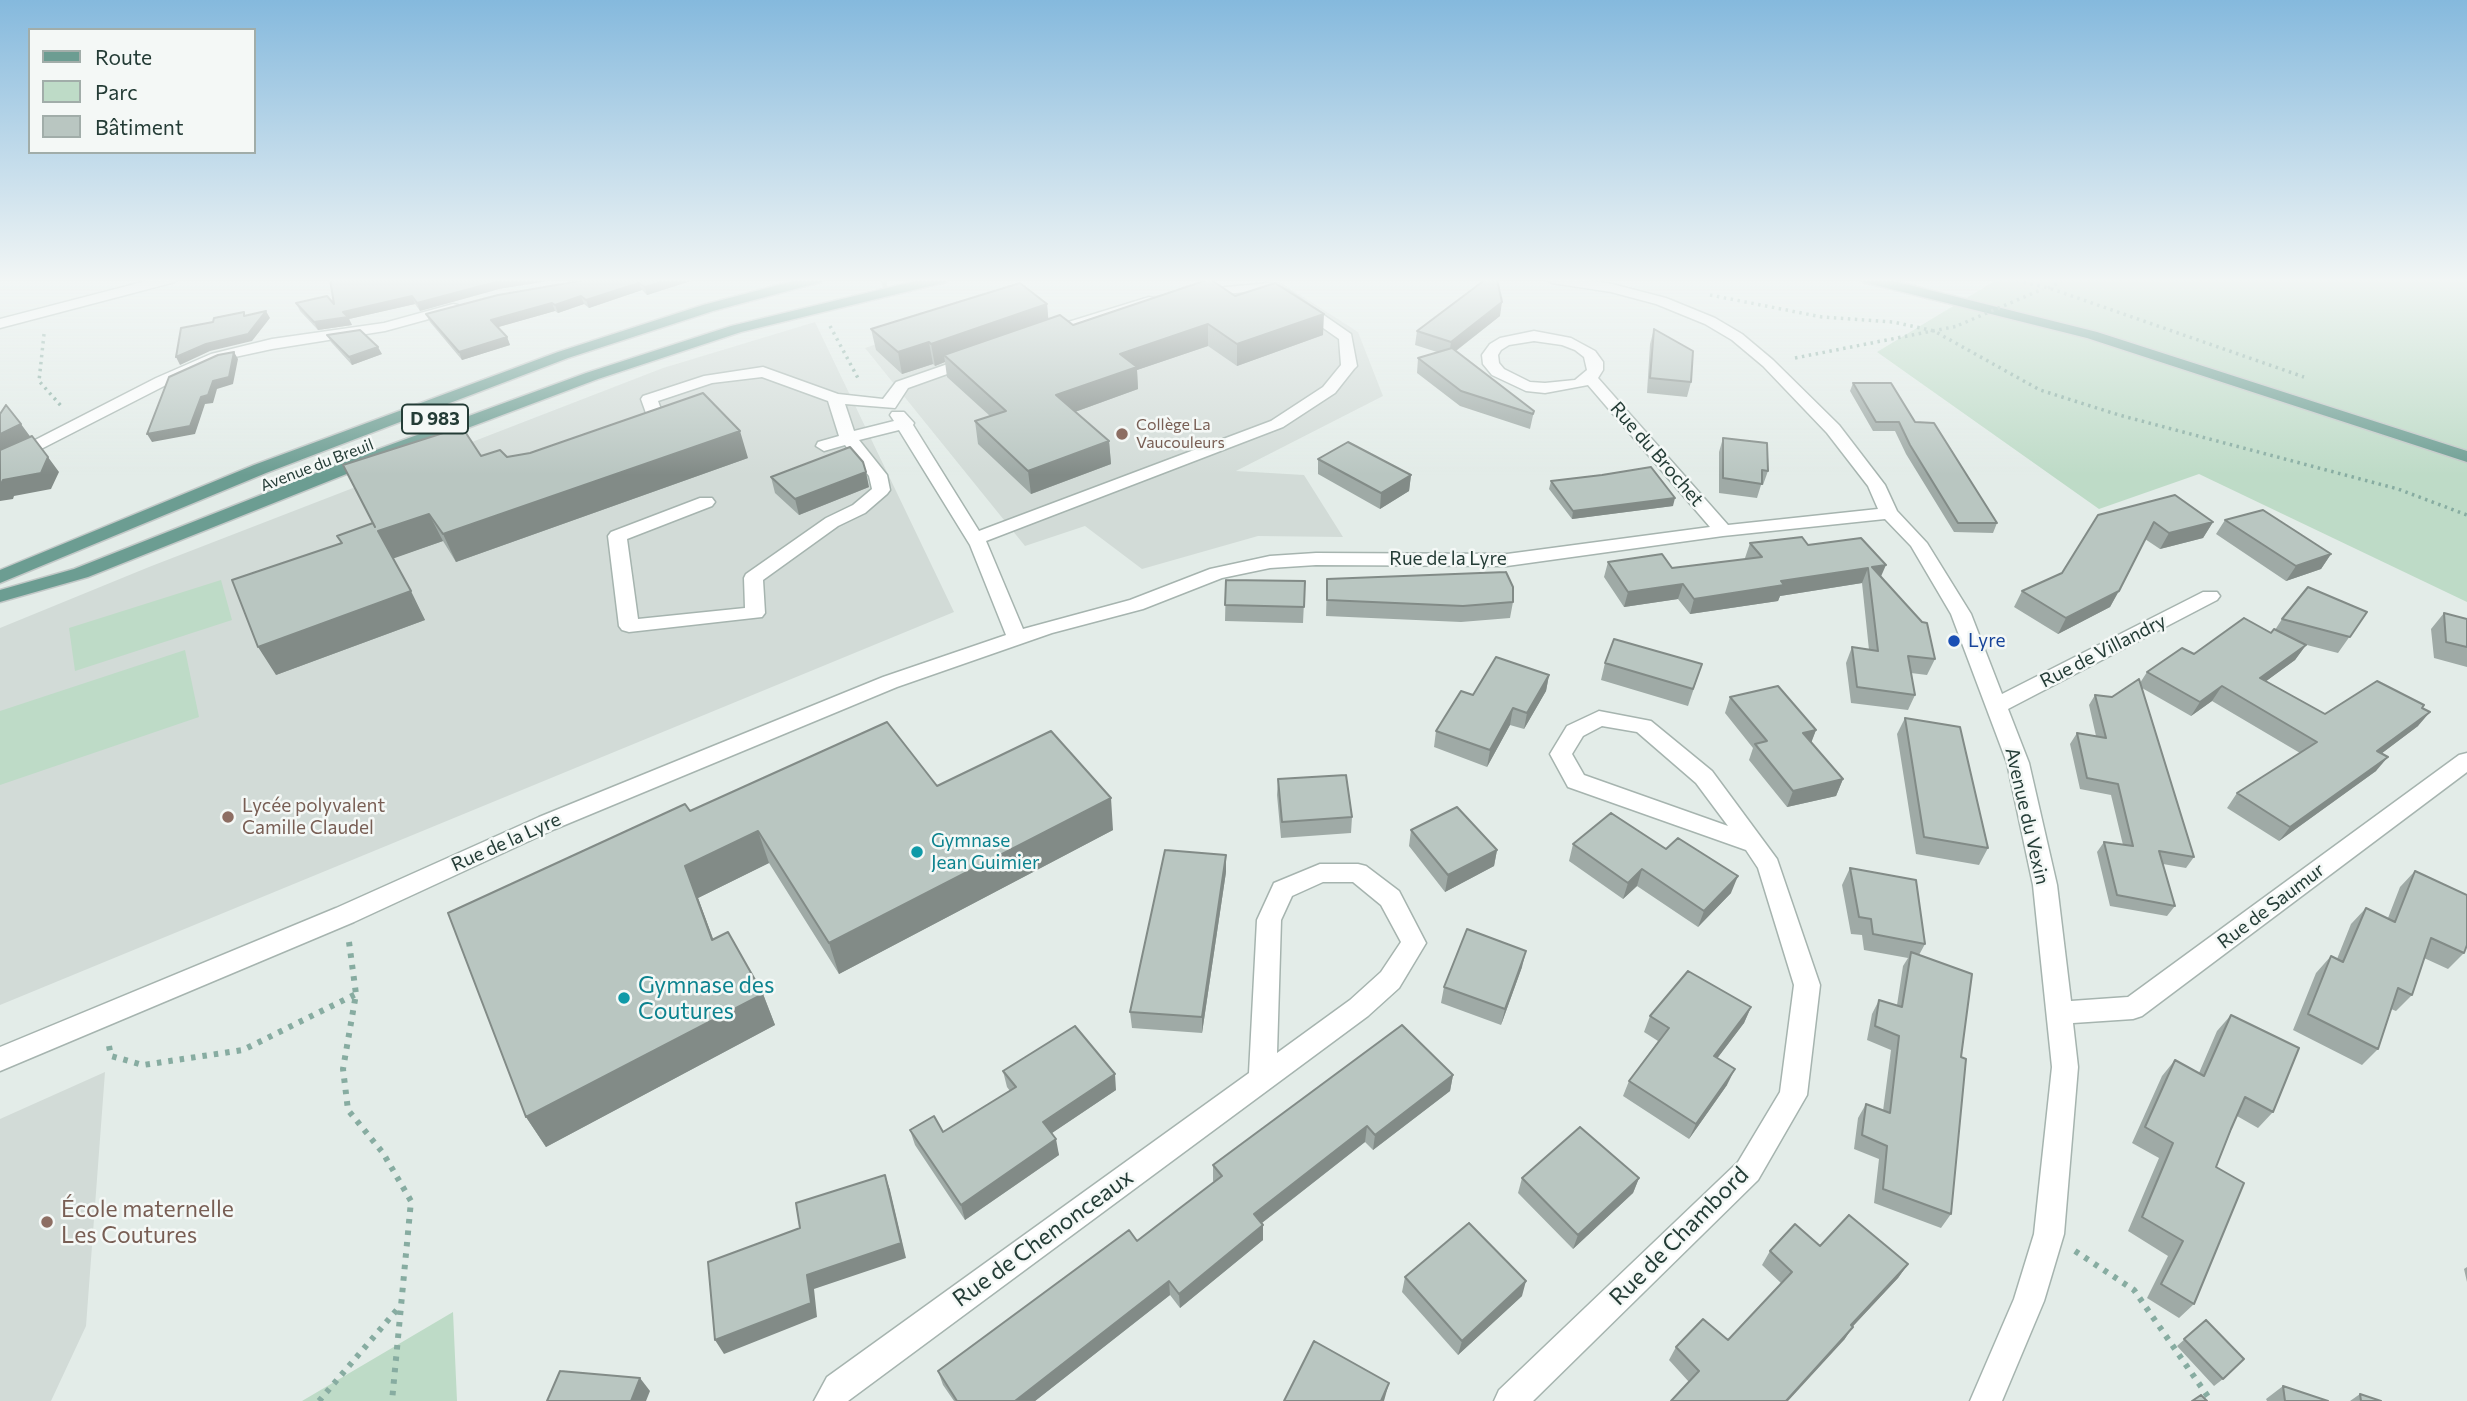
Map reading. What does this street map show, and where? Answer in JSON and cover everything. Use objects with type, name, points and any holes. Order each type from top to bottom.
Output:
[{"type":"main road","points":[[0,577],[260,469],[596,344]]},
{"type":"main road","name":"Avenue du Breuil","points":[[0,594],[335,458],[523,387],[654,344]]},
{"type":"main road","points":[[0,594],[81,573],[363,461],[592,376],[689,344]]},
{"type":"main road","points":[[2121,344],[2467,457]]},
{"type":"street","points":[[0,465],[162,381],[216,358],[270,344]]},
{"type":"street","points":[[975,538],[1277,424],[1329,390],[1349,366],[1347,344]]},
{"type":"street","name":"Rue du Brochet","points":[[1501,344],[1495,347],[1490,355],[1491,363],[1498,372],[1526,386],[1563,388],[1590,378],[1595,370],[1595,362],[1590,354],[1573,344]]},
{"type":"street","name":"Avenue du Vexin","points":[[1746,344],[1768,363],[1841,440],[1876,485],[1889,513],[1918,543],[1961,614],[2018,763],[2045,885],[2064,1067],[2049,1234],[2029,1301],[1986,1401]]},
{"type":"street","points":[[889,405],[894,393],[902,386],[989,355]]},
{"type":"street","points":[[635,438],[660,429],[649,399],[710,379],[763,372],[835,398],[889,405],[906,423],[975,538],[1017,638]]},
{"type":"street","name":"Rue du Brochet","points":[[1590,378],[1723,531]]},
{"type":"street","points":[[706,502],[617,536],[629,626],[755,613],[753,578],[832,522],[859,509],[881,490],[878,475],[848,438],[835,398]]},
{"type":"street","points":[[824,446],[906,423]]},
{"type":"street","name":"Rue de la Lyre","points":[[0,1059],[345,915],[547,824],[890,682],[1017,638],[1136,605],[1217,573],[1270,562],[1316,559],[1507,560],[1723,531],[1889,513]]},
{"type":"street","name":"Rue de Villandry","points":[[1996,706],[2210,596]]},
{"type":"street","name":"Rue de Chambord","points":[[1510,1401],[1748,1171],[1793,1095],[1807,985],[1769,865],[1754,844],[1704,777],[1643,726],[1599,718],[1575,731],[1561,754],[1576,781],[1754,844]]},
{"type":"street","name":"Rue de Saumur","points":[[2060,1013],[2133,1009],[2467,761]]},
{"type":"street","name":"Rue de Chenonceaux","points":[[830,1401],[838,1388],[1262,1079],[1359,1008],[1390,980],[1414,943],[1390,898],[1358,873],[1320,873],[1283,890],[1269,920],[1262,1079]]},
{"type":"path","points":[[41,344],[39,381],[65,412],[73,427]]},
{"type":"path","points":[[840,344],[863,387]]},
{"type":"path","points":[[1768,363],[1865,344]]},
{"type":"path","points":[[1958,344],[2040,390],[2119,415],[2398,489],[2467,515]]},
{"type":"path","points":[[2211,344],[2313,380]]},
{"type":"path","points":[[349,939],[356,994],[343,1069],[348,1110],[383,1153],[411,1201],[392,1401]]},
{"type":"path","points":[[109,1046],[110,1056],[143,1065],[243,1050],[356,994]]},
{"type":"path","points":[[2049,1234],[2134,1290],[2211,1401]]},
{"type":"path","points":[[319,1401],[401,1304]]},
{"type":"shaded area","name":"Lycée polyvalent Camille Claudel","points":[[741,344],[826,344],[954,612],[0,1005],[0,628],[149,567],[663,368]]},
{"type":"shaded area","name":"Collège La Vaucouleurs","points":[[876,344],[1363,344],[1383,396],[1236,471],[1304,475],[1343,537],[1258,536],[1142,569],[1085,526],[1025,546],[865,348]]},
{"type":"shaded area","name":"École maternelle Les Coutures","points":[[105,1072],[86,1326],[51,1401],[0,1401],[0,1119]]},
{"type":"green space","points":[[1890,344],[2467,344],[2467,602],[2199,474],[2099,509],[1877,352]]},
{"type":"green space","points":[[221,580],[232,620],[75,671],[69,628]]},
{"type":"green space","points":[[185,650],[199,717],[0,785],[0,711]]},
{"type":"green space","points":[[453,1312],[457,1401],[302,1401]]},
{"type":"building","points":[[178,344],[205,344],[176,357]]},
{"type":"building","points":[[336,344],[375,344],[378,347],[349,357]]},
{"type":"building","points":[[452,344],[483,344],[459,352]]},
{"type":"building","points":[[889,344],[922,344],[898,352]]},
{"type":"building","points":[[975,344],[1148,344],[1120,354],[1137,367],[1056,395],[1109,441],[1028,471],[975,421],[1006,411],[944,355]]},
{"type":"building","points":[[1653,344],[1681,344],[1693,351],[1691,382],[1650,378]]},
{"type":"building","points":[[1452,348],[1534,411],[1533,414],[1461,391],[1418,358]]},
{"type":"building","points":[[234,352],[229,377],[213,381],[208,395],[201,397],[190,426],[147,434],[169,377],[218,355]]},
{"type":"building","points":[[1853,383],[1891,383],[1915,422],[1934,423],[1997,523],[1958,523],[1910,445],[1899,422],[1876,422]]},
{"type":"building","points":[[703,393],[740,431],[443,534],[429,514],[378,531],[411,591],[258,647],[232,580],[342,543],[337,536],[373,523],[343,465],[462,427],[481,456],[500,450],[507,457],[530,453]]},
{"type":"building","points":[[6,405],[21,424],[0,434],[0,414]]},
{"type":"building","points":[[32,436],[48,457],[41,473],[3,480],[0,484],[0,450]]},
{"type":"building","points":[[1723,438],[1767,443],[1768,471],[1762,470],[1762,484],[1723,478]]},
{"type":"building","points":[[1348,442],[1411,475],[1381,493],[1318,459]]},
{"type":"building","points":[[850,447],[863,462],[866,472],[795,499],[771,477]]},
{"type":"building","points":[[1651,467],[1675,498],[1573,511],[1551,481],[1602,475]]},
{"type":"building","points":[[2175,495],[2213,522],[2169,533],[2154,522],[2119,591],[2066,618],[2022,591],[2062,573],[2098,515]]},
{"type":"building","points":[[2263,510],[2331,554],[2296,566],[2225,520]]},
{"type":"building","points":[[1802,537],[1808,545],[1861,538],[1886,565],[1872,567],[1922,622],[1927,623],[1935,659],[1908,656],[1915,695],[1857,687],[1852,647],[1878,651],[1868,568],[1781,581],[1784,585],[1694,599],[1683,584],[1628,592],[1608,562],[1662,554],[1672,568],[1762,557],[1750,543]]},
{"type":"building","points":[[1506,572],[1513,587],[1513,602],[1463,606],[1327,600],[1327,579]]},
{"type":"building","points":[[1226,580],[1305,581],[1304,607],[1225,605]]},
{"type":"building","points":[[2308,587],[2367,612],[2350,637],[2282,619]]},
{"type":"building","points":[[2444,613],[2467,619],[2467,647],[2446,642]]},
{"type":"building","points":[[2244,618],[2271,633],[2274,629],[2306,645],[2260,678],[2325,714],[2377,681],[2424,705],[2422,708],[2430,712],[2377,751],[2388,757],[2290,827],[2237,793],[2317,742],[2222,686],[2200,702],[2147,672],[2182,648],[2194,654]]},
{"type":"building","points":[[1614,639],[1702,664],[1693,689],[1605,663]]},
{"type":"building","points":[[1496,657],[1549,675],[1527,713],[1513,708],[1490,750],[1436,731],[1461,691],[1473,695]]},
{"type":"building","points":[[2139,679],[2194,857],[2159,851],[2175,906],[2117,895],[2104,842],[2133,846],[2118,784],[2087,778],[2077,733],[2106,738],[2095,695],[2112,697]]},
{"type":"building","points":[[1778,686],[1816,730],[1803,733],[1843,779],[1793,791],[1755,744],[1767,741],[1730,697]]},
{"type":"building","points":[[1905,718],[1960,727],[1988,848],[1924,837]]},
{"type":"building","points":[[887,722],[937,786],[1051,731],[1111,798],[829,943],[758,831],[685,866],[712,940],[728,932],[763,994],[526,1117],[448,913],[685,804],[690,811]]},
{"type":"building","points":[[1346,775],[1352,817],[1282,822],[1278,779]]},
{"type":"building","points":[[1457,807],[1497,850],[1448,875],[1411,830]]},
{"type":"building","points":[[1611,813],[1666,849],[1678,838],[1738,876],[1704,911],[1642,869],[1628,883],[1573,844]]},
{"type":"building","points":[[1165,850],[1226,855],[1202,1017],[1130,1012]]},
{"type":"building","points":[[1850,868],[1916,880],[1925,944],[1873,934],[1871,919],[1859,917]]},
{"type":"building","points":[[2415,871],[2467,895],[2467,945],[2464,953],[2431,938],[2412,995],[2398,988],[2378,1049],[2308,1014],[2331,956],[2343,962],[2366,908],[2395,922]]},
{"type":"building","points":[[1467,929],[1526,951],[1505,1009],[1444,987]]},
{"type":"building","points":[[1911,952],[1972,974],[1961,1057],[1966,1059],[1951,1214],[1883,1189],[1887,1146],[1862,1135],[1866,1104],[1890,1113],[1899,1036],[1875,1026],[1879,1000],[1902,1007]]},
{"type":"building","points":[[1688,971],[1751,1007],[1714,1056],[1735,1069],[1696,1124],[1629,1081],[1669,1028],[1650,1016]]},
{"type":"building","points":[[2231,1015],[2299,1048],[2273,1112],[2245,1097],[2231,1129],[2216,1167],[2244,1183],[2194,1304],[2161,1284],[2183,1241],[2142,1217],[2173,1143],[2145,1127],[2175,1060],[2204,1076]]},
{"type":"building","points":[[1402,1025],[1453,1075],[1375,1135],[1367,1126],[1254,1214],[1263,1225],[1179,1294],[1169,1281],[1015,1401],[957,1401],[938,1371],[1129,1230],[1137,1241],[1222,1176],[1213,1165]]},
{"type":"building","points":[[1075,1026],[1115,1074],[1043,1122],[1056,1139],[961,1205],[910,1130],[934,1116],[943,1132],[1016,1087],[1003,1071]]},
{"type":"building","points":[[1580,1127],[1639,1178],[1578,1235],[1522,1178]]},
{"type":"building","points":[[885,1175],[901,1243],[807,1275],[811,1303],[715,1340],[708,1262],[800,1228],[796,1203]]},
{"type":"building","points":[[1849,1215],[1908,1264],[1786,1401],[1671,1401],[1699,1371],[1676,1347],[1703,1319],[1728,1340],[1792,1272],[1770,1251],[1795,1224],[1820,1246]]},
{"type":"building","points":[[1469,1223],[1526,1281],[1462,1341],[1405,1277]]},
{"type":"building","points":[[2206,1320],[2244,1359],[2223,1379],[2184,1339]]},
{"type":"building","points":[[1314,1341],[1389,1383],[1381,1401],[1284,1401]]},
{"type":"building","points":[[560,1371],[640,1378],[631,1401],[547,1401]]},
{"type":"building","points":[[2283,1386],[2328,1401],[2285,1401]]},
{"type":"building","points":[[2360,1394],[2381,1401],[2361,1401]]},
{"type":"building","points":[[2201,1395],[2207,1401],[2192,1401]]},
{"type":"place","name":"Collège La Vaucouleurs","points":[[1122,434]]},
{"type":"place","name":"Lyre","points":[[1954,641]]},
{"type":"place","name":"Lycée polyvalent Camille Claudel","points":[[228,817]]},
{"type":"place","name":"Gymnase Jean Guimier","points":[[917,852]]},
{"type":"place","name":"Gymnase des Coutures","points":[[624,998]]},
{"type":"place","name":"École maternelle Les Coutures","points":[[47,1222]]}]
